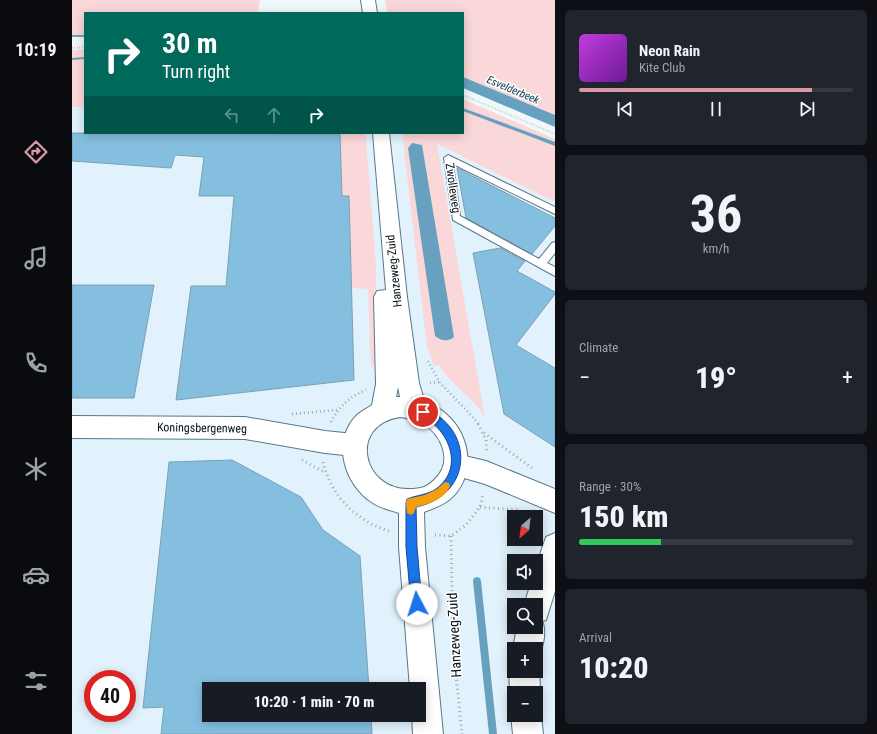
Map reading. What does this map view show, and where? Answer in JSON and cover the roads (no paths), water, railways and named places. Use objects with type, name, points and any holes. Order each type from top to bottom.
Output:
[{"type":"street","points":[[358,12],[359,0]]},
{"type":"street","points":[[368,0],[370,12]]},
{"type":"street","name":"Hanzeweg-Zuid","points":[[370,134],[384,297],[387,384],[383,410]]},
{"type":"street","name":"Hanzeweg-Zuid","points":[[381,134],[396,297],[408,383],[415,409]]},
{"type":"street","points":[[400,407],[415,409],[430,415],[443,425],[452,438],[456,452],[456,465],[450,481],[440,492],[427,500],[411,503],[395,501],[380,495],[368,485],[359,473],[354,459],[354,445],[359,430],[369,418],[383,410],[400,407]]},
{"type":"street","name":"Koningsbergenweg","points":[[72,427],[245,428],[354,445]]},
{"type":"street","points":[[456,465],[486,473],[555,501]]},
{"type":"street","points":[[411,503],[412,547],[428,734]]},
{"type":"street","points":[[540,598],[555,546]]},
{"type":"street","points":[[527,722],[528,734]]},
{"type":"lane","name":"Zwolleweg","points":[[555,211],[448,158],[456,218],[555,272]]},
{"type":"lane","points":[[540,264],[555,246]]},
{"type":"water","name":"Esvelderbeek","points":[[464,77],[555,115],[555,127],[464,88]]},
{"type":"water","points":[[412,143],[422,145],[454,337],[447,340],[442,340],[435,336],[408,148]]},
{"type":"waterway","name":"Esvelderbeek","points":[[72,36],[84,36]]},
{"type":"waterway","points":[[72,59],[84,58]]},
{"type":"waterway","points":[[464,109],[555,144]]},
{"type":"waterway","points":[[477,581],[493,734]]}]
